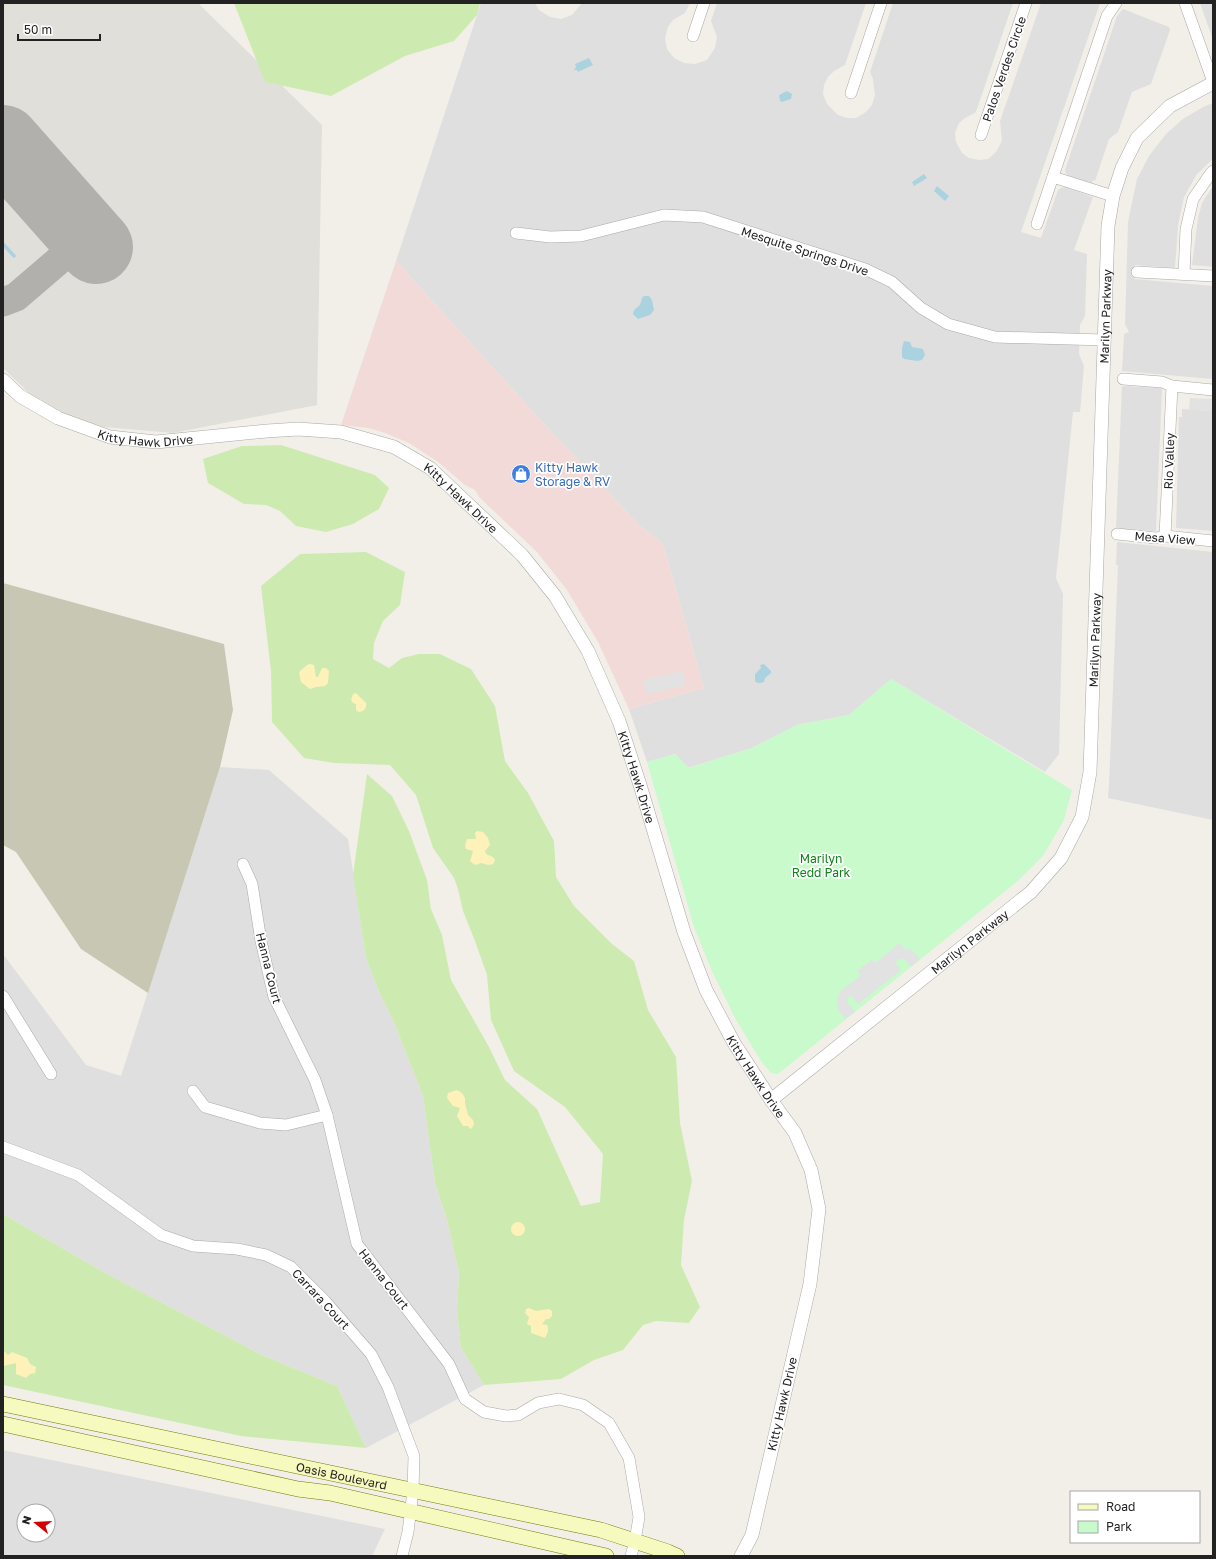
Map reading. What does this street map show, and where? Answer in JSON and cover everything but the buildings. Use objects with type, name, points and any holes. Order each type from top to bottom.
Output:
[{"type":"main road","name":"Oasis Boulevard","points":[[3,1404],[601,1530],[677,1556]]},
{"type":"main road","name":"Oasis Boulevard","points":[[3,1424],[298,1488],[330,1493],[606,1556]]},
{"type":"street","points":[[693,36],[704,3]]},
{"type":"street","points":[[851,93],[881,3]]},
{"type":"street","name":"Palos Verdes Circle","points":[[981,135],[1026,3]]},
{"type":"street","points":[[1037,224],[1108,16],[1116,3]]},
{"type":"street","points":[[1185,3],[1213,82]]},
{"type":"street","name":"Marilyn Parkway","points":[[771,1100],[1031,892],[1060,858],[1082,817],[1090,772],[1108,226],[1113,196],[1122,168],[1137,138],[1170,106],[1213,82]]},
{"type":"street","points":[[1184,274],[1186,230],[1193,199],[1213,171]]},
{"type":"street","points":[[1053,177],[1113,196]]},
{"type":"street","name":"Mesquite Springs Drive","points":[[516,233],[550,237],[581,236],[664,215],[703,217],[865,269],[892,282],[921,308],[948,324],[995,338],[1105,340]]},
{"type":"street","points":[[1137,272],[1213,276]]},
{"type":"street","points":[[1123,379],[1162,382],[1172,386],[1213,390]]},
{"type":"street","name":"Kitty Hawk Drive","points":[[3,380],[20,396],[58,418],[110,437],[156,442],[298,429],[341,432],[394,447],[430,468],[522,556],[555,596],[588,651],[619,721],[684,932],[706,990],[734,1043],[771,1100],[795,1133],[811,1170],[820,1208],[808,1291],[752,1535],[741,1556]]},
{"type":"street","name":"Rio Valley","points":[[1165,536],[1172,386]]},
{"type":"street","name":"Mesa View","points":[[1117,534],[1156,538],[1165,536],[1213,541]]},
{"type":"street","name":"Hanna Court","points":[[243,864],[252,884],[261,941],[274,997],[316,1080],[328,1115],[357,1244],[449,1364],[465,1399],[484,1412],[506,1416],[518,1415],[538,1403],[559,1399],[583,1405],[609,1423],[628,1458],[639,1517],[631,1556]]},
{"type":"street","points":[[3,996],[51,1074]]},
{"type":"street","points":[[193,1091],[205,1107],[260,1123],[286,1125],[328,1115]]},
{"type":"street","name":"Carrara Court","points":[[3,1147],[78,1175],[161,1236],[193,1246],[237,1249],[266,1255],[291,1267],[324,1301],[371,1354],[388,1387],[414,1456],[413,1491],[408,1532],[402,1556]]},
{"type":"shaded area","points":[[3,3],[198,3],[322,125],[317,405],[173,433],[104,427],[72,418],[33,397],[3,368]]},
{"type":"shaded area","points":[[481,3],[535,3],[539,10],[550,17],[561,19],[572,15],[582,3],[690,3],[685,13],[673,20],[668,27],[665,38],[667,49],[674,58],[684,63],[695,64],[707,60],[715,48],[717,37],[711,21],[717,3],[866,3],[845,65],[834,71],[828,77],[824,85],[823,94],[827,104],[838,115],[847,118],[856,118],[866,112],[872,105],[875,95],[873,79],[870,72],[893,3],[1013,3],[977,109],[975,113],[959,123],[955,133],[956,142],[962,153],[969,158],[979,160],[988,159],[995,153],[1002,140],[1000,121],[1041,3],[1100,3],[1021,232],[1041,238],[1058,190],[1061,188],[1065,187],[1093,197],[1074,250],[1087,254],[1085,316],[1080,325],[1079,354],[1084,366],[1080,412],[1073,412],[1056,578],[1063,594],[1059,754],[1045,772],[891,679],[849,715],[797,725],[752,748],[688,768],[675,754],[647,762],[629,709],[704,688],[663,544],[640,526],[544,424],[396,261]]},
{"type":"shaded area","points":[[1200,3],[1213,3],[1213,40]]},
{"type":"shaded area","points":[[1123,9],[1169,27],[1170,30],[1151,84],[1132,92],[1118,132],[1109,139],[1095,181],[1093,180],[1092,183],[1069,176],[1066,174],[1065,170],[1117,16]]},
{"type":"shaded area","points":[[1213,103],[1213,159],[1197,174],[1184,197],[1178,225],[1175,268],[1135,265],[1134,279],[1213,286],[1213,379],[1122,371],[1124,334],[1129,332],[1125,324],[1128,222],[1137,179],[1149,156],[1166,134],[1183,119]]},
{"type":"shaded area","points":[[1213,186],[1213,267],[1192,265],[1198,218],[1202,203]]},
{"type":"shaded area","name":"Kitty Hawk Storage & RV","points":[[396,261],[544,424],[640,526],[663,544],[704,688],[629,709],[598,642],[567,590],[537,552],[479,497],[475,490],[465,485],[438,462],[409,443],[368,428],[341,425]]},
{"type":"shaded area","points":[[1122,386],[1162,388],[1156,531],[1116,529]]},
{"type":"shaded area","points":[[1190,398],[1212,399],[1211,411],[1189,410]]},
{"type":"shaded area","points":[[1212,404],[1213,531],[1176,528],[1179,417],[1182,417],[1182,409],[1211,411]]},
{"type":"shaded area","points":[[1117,542],[1213,552],[1213,820],[1108,798],[1118,565],[1116,565]]},
{"type":"shaded area","points":[[3,583],[224,644],[233,710],[220,767],[148,993],[81,949],[16,852],[3,845]]},
{"type":"shaded area","points":[[683,671],[686,685],[647,694],[643,680]]},
{"type":"shaded area","points":[[220,767],[269,770],[348,839],[366,958],[380,994],[394,1022],[423,1096],[435,1183],[447,1220],[459,1273],[457,1311],[461,1348],[484,1385],[366,1448],[337,1386],[264,1356],[105,1273],[3,1214],[3,954],[86,1065],[121,1076]]},
{"type":"shaded area","points":[[900,943],[903,948],[912,950],[920,959],[911,967],[905,959],[899,959],[895,962],[901,970],[858,1004],[851,995],[846,1000],[855,1012],[845,1019],[837,1006],[837,999],[840,992],[861,975],[857,971],[872,960],[875,963]]},
{"type":"shaded area","points":[[3,1450],[385,1529],[372,1556],[3,1556]]},
{"type":"green space","points":[[234,3],[480,3],[477,15],[454,41],[405,56],[331,96],[265,82]]},
{"type":"green space","points":[[281,445],[375,475],[389,488],[379,509],[353,524],[326,532],[296,526],[280,511],[266,505],[244,504],[208,483],[203,459],[242,446]]},
{"type":"green space","points":[[366,552],[405,572],[400,605],[383,621],[374,643],[373,659],[389,668],[402,658],[419,654],[440,654],[471,669],[495,706],[505,761],[528,793],[554,841],[556,877],[574,906],[612,944],[634,961],[648,1010],[676,1057],[680,1123],[692,1181],[684,1220],[681,1265],[700,1307],[689,1323],[656,1321],[643,1325],[623,1350],[594,1360],[561,1379],[484,1385],[461,1348],[457,1311],[459,1273],[447,1220],[435,1183],[423,1096],[394,1022],[380,994],[366,958],[353,875],[367,774],[392,796],[409,831],[427,880],[431,909],[442,935],[451,980],[489,1047],[505,1080],[537,1109],[581,1206],[600,1202],[603,1154],[565,1107],[514,1071],[491,1020],[487,975],[463,911],[458,889],[454,878],[433,848],[416,795],[390,765],[334,763],[304,758],[272,722],[271,671],[261,586],[300,554]]},
{"type":"green space","name":"Marilyn Redd Park","points":[[891,679],[1072,790],[1064,820],[1042,857],[1019,880],[778,1074],[771,1073],[761,1061],[736,1020],[711,969],[694,927],[647,762],[675,754],[689,768],[752,748],[797,725],[849,715]]},
{"type":"green space","points":[[3,1214],[105,1273],[264,1356],[337,1386],[366,1448],[241,1436],[3,1385]]},
{"type":"sand","points":[[310,664],[314,665],[316,677],[318,677],[322,668],[326,668],[329,671],[328,683],[325,686],[310,689],[301,682],[299,672]]},
{"type":"sand","points":[[356,693],[366,703],[363,711],[360,712],[356,710],[356,704],[351,700],[353,694]]},
{"type":"sand","points":[[477,831],[483,832],[488,838],[490,845],[485,851],[486,854],[493,857],[495,860],[493,864],[488,865],[481,863],[475,865],[470,861],[473,851],[466,849],[465,846],[467,839],[476,839],[475,833]]},
{"type":"sand","points":[[457,1090],[462,1093],[465,1098],[468,1115],[473,1120],[474,1124],[470,1129],[468,1126],[463,1126],[457,1116],[460,1108],[453,1106],[447,1098],[448,1093]]},
{"type":"sand","points":[[518,1222],[523,1224],[525,1229],[523,1234],[518,1236],[513,1234],[511,1229],[513,1224]]},
{"type":"sand","points":[[529,1308],[536,1311],[549,1309],[552,1311],[552,1316],[549,1319],[546,1319],[542,1324],[547,1325],[548,1327],[548,1332],[545,1338],[531,1333],[531,1326],[527,1324],[529,1317],[525,1313],[526,1309]]},
{"type":"sand","points":[[3,1350],[8,1355],[12,1352],[27,1358],[30,1364],[36,1367],[35,1373],[30,1374],[26,1378],[16,1374],[16,1363],[3,1366]]},
{"type":"water","points":[[589,58],[593,65],[578,72],[577,70],[574,70],[576,67],[575,64]]},
{"type":"water","points":[[787,91],[792,94],[791,99],[782,102],[780,101],[779,95]]},
{"type":"water","points":[[924,174],[927,178],[914,186],[912,182]]},
{"type":"water","points":[[937,186],[949,196],[945,201],[934,191]]},
{"type":"water","points":[[644,296],[649,296],[652,300],[654,310],[650,315],[638,319],[633,314],[634,310],[640,305]]},
{"type":"water","points":[[904,341],[910,342],[912,347],[923,349],[925,355],[922,360],[917,361],[904,359],[902,357]]},
{"type":"water","points":[[764,664],[771,671],[771,673],[765,678],[764,682],[757,683],[755,681],[755,674],[761,668],[760,665]]},
{"type":"waterway","points":[[3,244],[14,256]]},
{"type":"taxiway","points":[[3,302],[16,297],[72,249],[76,234],[75,227],[71,219]]},
{"type":"runway","points":[[3,142],[96,247]]},
{"type":"place","name":"Kitty Hawk Storage & RV","points":[[521,474]]}]
